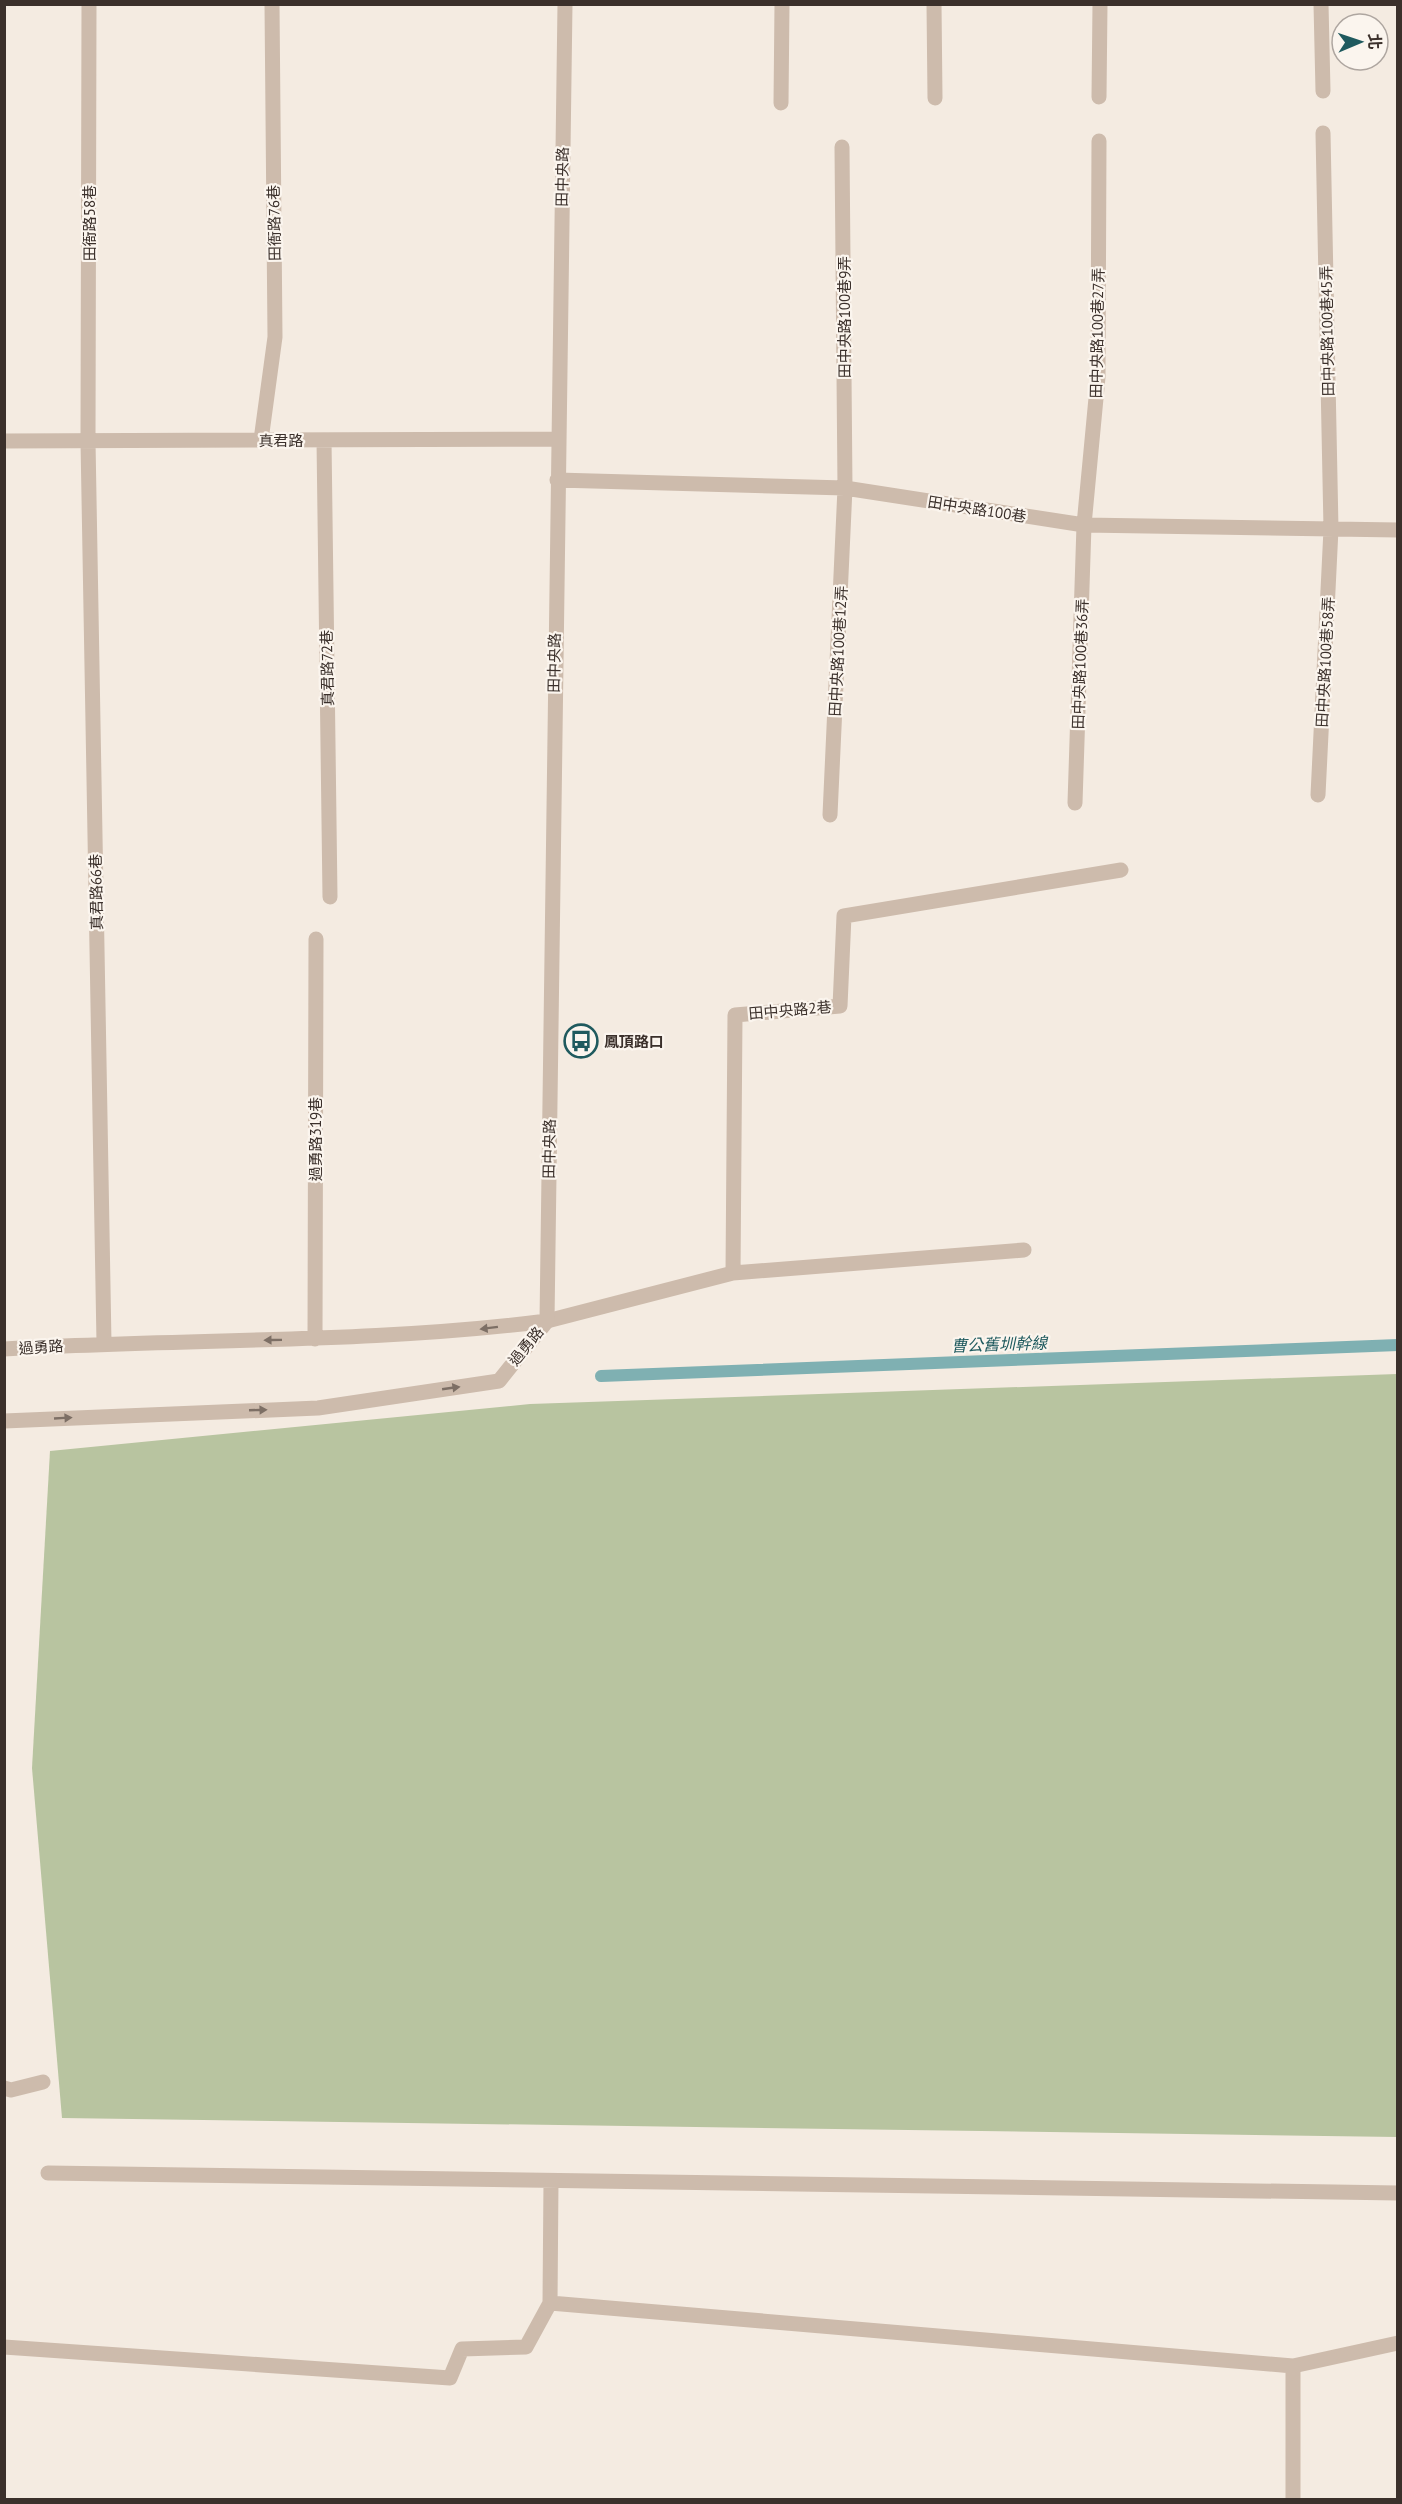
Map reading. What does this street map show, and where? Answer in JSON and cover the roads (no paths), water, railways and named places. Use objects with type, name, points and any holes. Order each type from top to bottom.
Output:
[{"type":"street","name":"田衙路58巷","points":[[88,441],[89,4]]},
{"type":"street","name":"田衙路76巷","points":[[261,440],[275,337],[272,4]]},
{"type":"street","name":"田中央路","points":[[547,1321],[557,440],[565,4]]},
{"type":"street","points":[[781,103],[782,4]]},
{"type":"street","points":[[934,4],[935,98]]},
{"type":"street","points":[[1100,4],[1100,97]]},
{"type":"street","points":[[1321,4],[1323,91]]},
{"type":"street","name":"田中央路100巷45弄","points":[[1323,133],[1331,529]]},
{"type":"street","name":"田中央路100巷27弄","points":[[1084,525],[1098,377],[1099,141]]},
{"type":"street","name":"田中央路100巷9弄","points":[[842,147],[845,488]]},
{"type":"street","name":"真君路72巷","points":[[324,440],[330,897]]},
{"type":"street","name":"真君路","points":[[4,441],[557,440]]},
{"type":"street","name":"真君路66巷","points":[[88,441],[104,1343]]},
{"type":"street","name":"田中央路100巷","points":[[557,480],[845,488],[1084,525],[1398,530]]},
{"type":"street","name":"田中央路100巷12弄","points":[[830,815],[845,488]]},
{"type":"street","name":"田中央路100巷36弄","points":[[1076,803],[1084,525]]},
{"type":"street","name":"田中央路100巷58弄","points":[[1318,795],[1331,529]]},
{"type":"street","name":"田中央路2巷","points":[[733,1273],[735,1015],[840,1006],[844,916],[1121,870]]},
{"type":"street","name":"過勇路319巷","points":[[315,1339],[316,939]]},
{"type":"street","points":[[547,1321],[733,1273],[1024,1250]]},
{"type":"street","name":"過勇路","points":[[4,1349],[104,1343],[315,1339],[477,1330],[547,1321]]},
{"type":"street","name":"過勇路","points":[[4,1421],[318,1408],[499,1381],[547,1321]]},
{"type":"street","points":[[4,2088],[11,2090],[44,2082]]},
{"type":"street","points":[[48,2173],[1398,2193]]},
{"type":"street","points":[[4,2347],[450,2378],[462,2349],[526,2347],[550,2304],[551,2181]]},
{"type":"street","points":[[550,2304],[1293,2366],[1398,2343]]},
{"type":"street","points":[[1293,2366],[1293,2499]]},
{"type":"waterway","name":"曹公舊圳幹線","points":[[601,1376],[1398,1345]]},
{"type":"place","name":"鳳頂路口","points":[[581,1041]]}]
